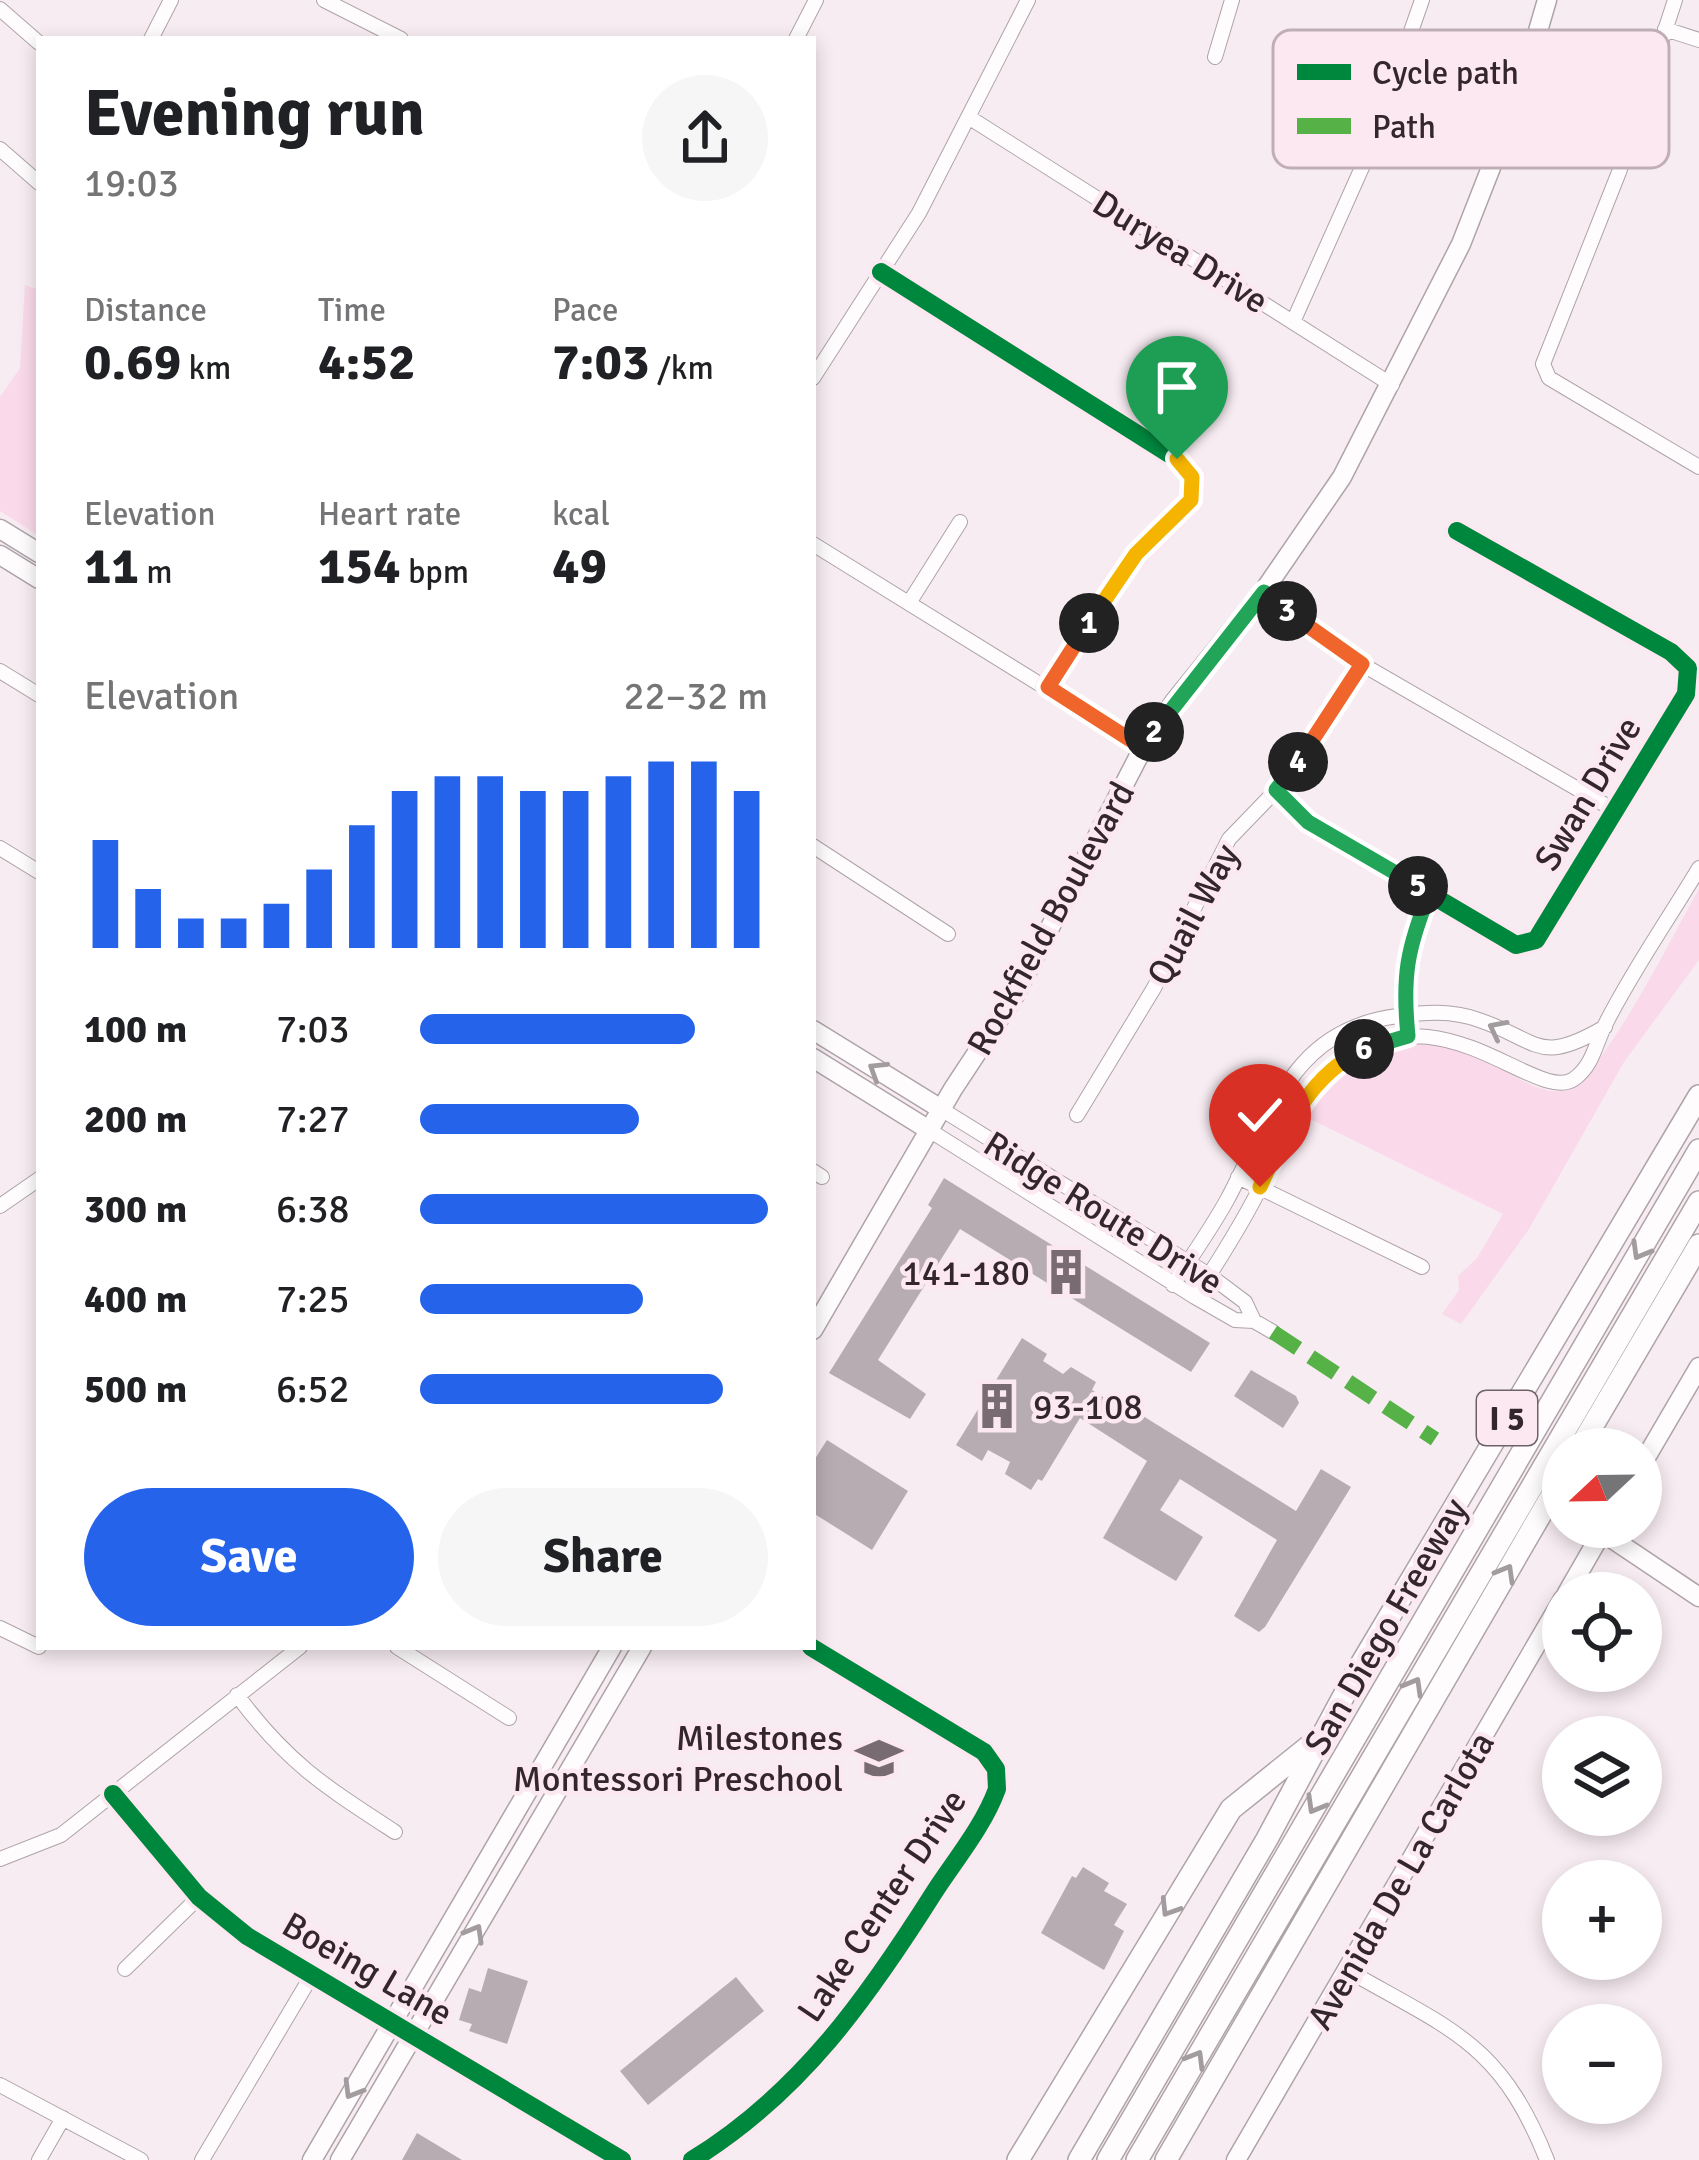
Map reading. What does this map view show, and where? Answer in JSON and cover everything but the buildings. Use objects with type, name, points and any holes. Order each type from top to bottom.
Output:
[{"type":"highway","name":"San Diego Freeway","points":[[1078,2160],[1267,1839],[1317,1740],[1699,1096]]},
{"type":"highway","points":[[1108,2160],[1699,1150]]},
{"type":"highway","points":[[1137,2160],[1699,1202]]},
{"type":"highway","name":"I 5","points":[[1591,1428],[1699,1245]]},
{"type":"highway","name":"I 5","points":[[1166,2160],[1542,1512]]},
{"type":"highway","points":[[1018,2160],[1231,1809],[1317,1740]]},
{"type":"main road","name":"Rockfield Boulevard","points":[[1538,30],[1547,0]]},
{"type":"main road","name":"Rockfield Boulevard","points":[[816,1325],[928,1130],[1015,995],[1143,748],[1174,702],[1264,592],[1334,490],[1461,244],[1491,168]]},
{"type":"main road","points":[[0,529],[36,551]]},
{"type":"main road","points":[[0,555],[36,577]]},
{"type":"main road","name":"Ridge Route Drive","points":[[816,1032],[941,1109]]},
{"type":"main road","name":"Ridge Route Drive","points":[[816,1060],[928,1130]]},
{"type":"main road","points":[[1662,1430],[1699,1367]]},
{"type":"main road","points":[[1629,1548],[1699,1598]]},
{"type":"main road","name":"Avenida De La Carlota","points":[[1236,2160],[1542,1635]]},
{"type":"main road","points":[[312,2160],[610,1650]]},
{"type":"main road","points":[[340,2160],[640,1650]]},
{"type":"street","points":[[153,36],[171,0]]},
{"type":"street","points":[[324,0],[395,36]]},
{"type":"street","points":[[798,36],[816,0]]},
{"type":"street","points":[[816,373],[970,118],[1028,0]]},
{"type":"street","points":[[1215,57],[1232,0]]},
{"type":"street","points":[[1411,30],[1422,0]]},
{"type":"street","points":[[1668,30],[1675,0]]},
{"type":"street","points":[[0,9],[36,40]]},
{"type":"street","points":[[1669,30],[1699,40]]},
{"type":"street","name":"Duryea Drive","points":[[970,118],[1392,385]]},
{"type":"street","points":[[0,149],[36,179]]},
{"type":"street","points":[[1294,322],[1362,168]]},
{"type":"street","points":[[1620,168],[1547,346],[1544,370],[1560,385],[1699,467]]},
{"type":"street","points":[[881,272],[1177,459],[1195,484],[1191,500],[1119,576],[1048,687]]},
{"type":"street","points":[[909,603],[960,522]]},
{"type":"street","name":"Swan Drive","points":[[1430,892],[1516,945],[1527,945],[1542,931],[1686,694],[1688,668],[1671,652],[1457,531]]},
{"type":"street","points":[[816,546],[1143,748]]},
{"type":"street","points":[[1264,592],[1316,636],[1614,810]]},
{"type":"street","name":"Quail Way","points":[[1077,1115],[1154,988],[1229,839],[1276,790],[1362,664]]},
{"type":"street","points":[[0,670],[36,693]]},
{"type":"street","points":[[1276,790],[1308,822],[1430,892],[1407,952],[1408,1036]]},
{"type":"street","points":[[0,848],[36,870]]},
{"type":"street","points":[[816,848],[948,934]]},
{"type":"street","points":[[1195,1298],[1260,1187],[1298,1105],[1317,1084],[1359,1051],[1408,1036],[1463,1042],[1540,1082],[1561,1085],[1592,1061],[1604,1027],[1699,868]]},
{"type":"street","points":[[1173,1285],[1238,1177],[1266,1114],[1302,1062],[1356,1025],[1448,1012],[1478,1019],[1534,1048],[1553,1049],[1576,1044],[1604,1027]]},
{"type":"street","name":"Ridge Route Drive","points":[[928,1130],[1195,1298],[1235,1320],[1254,1321],[1245,1302],[1208,1275],[941,1109]]},
{"type":"street","points":[[1238,1177],[1422,1268]]},
{"type":"street","points":[[0,1206],[36,1181]]},
{"type":"street","points":[[1254,1321],[1273,1332]]},
{"type":"street","points":[[0,1628],[36,1646]]},
{"type":"street","points":[[0,1859],[62,1835],[295,1650]]},
{"type":"street","points":[[403,1650],[509,1718]]},
{"type":"street","name":"Lake Center Drive","points":[[692,2160],[761,2112],[847,2023],[997,1789],[996,1769],[984,1752],[816,1650]]},
{"type":"street","points":[[237,1696],[296,1765],[395,1832]]},
{"type":"street","name":"Boeing Lane","points":[[113,1794],[199,1897],[247,1936],[622,2160]]},
{"type":"street","points":[[125,1969],[199,1897]]},
{"type":"street","points":[[1347,1970],[1465,2038],[1494,2063],[1523,2103],[1547,2160]]},
{"type":"street","points":[[202,2160],[313,1975]]},
{"type":"street","points":[[0,2085],[141,2160]]},
{"type":"street","points":[[39,2160],[64,2119]]},
{"type":"shaded area","points":[[25,285],[36,289],[36,534],[0,511],[0,397],[20,368]]},
{"type":"shaded area","points":[[1699,889],[1699,960],[1624,1062],[1529,1229],[1461,1324],[1442,1314],[1459,1290],[1458,1276],[1477,1258],[1503,1214],[1302,1115],[1354,1065],[1396,1047],[1419,1044],[1469,1051],[1545,1090],[1569,1088],[1621,1028]]},
{"type":"marked path","points":[[1273,1332],[1435,1439]]},
{"type":"cycle path","points":[[881,272],[1177,459],[1193,477],[1191,500],[1119,576],[1048,687]]},
{"type":"cycle path","points":[[1276,790],[1308,822],[1516,945],[1536,940],[1686,694],[1688,668],[1671,652],[1457,531]]},
{"type":"cycle path","points":[[692,2160],[767,2105],[829,2040],[910,1930],[977,1829],[997,1789],[996,1769],[984,1752],[816,1650]]},
{"type":"cycle path","points":[[113,1794],[199,1897],[247,1936],[622,2160]]},
{"type":"place","name":"141-180","points":[[1066,1272]]},
{"type":"place","name":"93-108","points":[[997,1406]]},
{"type":"place","name":"Milestones Montessori Preschool","points":[[879,1758]]},
{"type":"route","points":[[1177,459],[1190,471],[1195,493],[1119,576],[1048,687],[1143,748],[1215,649],[1264,592],[1316,636],[1362,664],[1276,790],[1308,822],[1430,892],[1407,952],[1408,1036],[1359,1051],[1317,1084],[1298,1105],[1260,1187]]}]
